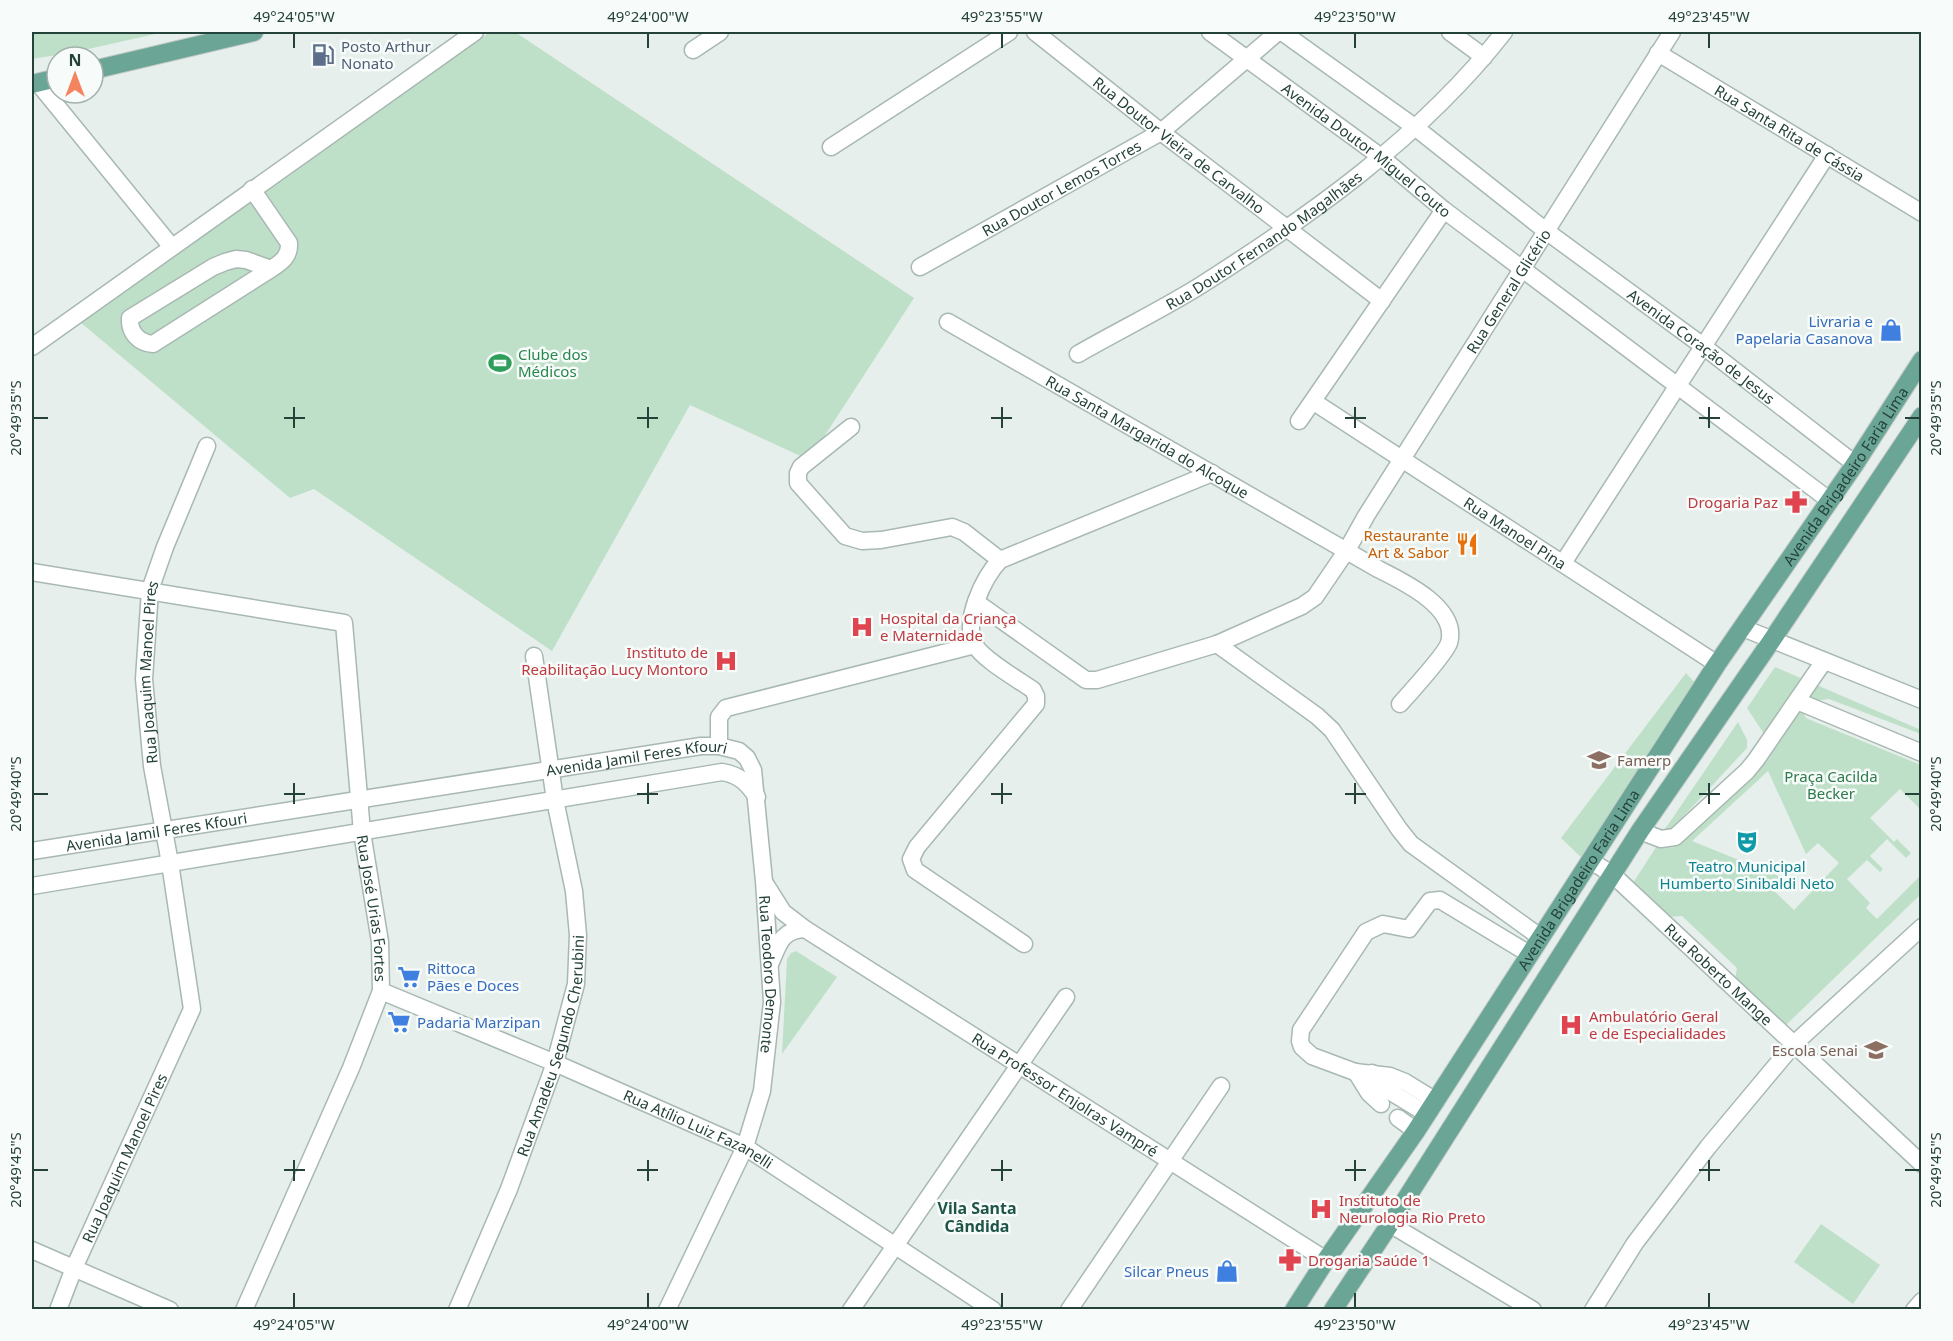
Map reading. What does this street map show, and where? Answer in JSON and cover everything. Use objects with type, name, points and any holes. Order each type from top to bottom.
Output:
[{"type":"main road","points":[[105,67],[254,32]]},
{"type":"main road","name":"Avenida Brigadeiro Faria Lima","points":[[1293,1310],[1416,1131],[1717,664],[1855,464],[1922,360]]},
{"type":"main road","name":"Avenida Brigadeiro Faria Lima","points":[[1333,1310],[1641,831],[1922,416]]},
{"type":"main road","points":[[1326,1260],[1354,1278]]},
{"type":"street","points":[[32,348],[171,246],[475,32]]},
{"type":"street","points":[[693,50],[720,32]]},
{"type":"street","points":[[831,147],[1009,32]]},
{"type":"street","name":"Rua Doutor Vieira de Carvalho","points":[[1035,32],[1161,132],[1382,301]]},
{"type":"street","name":"Avenida Doutor Miguel Couto","points":[[1210,32],[1381,157],[1444,210],[1522,268]]},
{"type":"street","points":[[1280,32],[1416,129],[1546,231]]},
{"type":"street","name":"Rua Doutor Lemos Torres","points":[[920,267],[1161,132],[1280,32]]},
{"type":"street","points":[[1450,32],[1484,57]]},
{"type":"street","name":"Rua Doutor Fernando Magalhães","points":[[1078,354],[1196,288],[1286,228],[1381,157],[1416,129],[1484,57],[1504,32]]},
{"type":"street","name":"Rua General Glicério","points":[[976,602],[1086,680],[1097,680],[1217,644],[1302,606],[1315,597],[1347,550],[1672,32]]},
{"type":"street","name":"Rua Santa Rita de Cássia","points":[[1658,53],[1922,213]]},
{"type":"street","points":[[35,83],[171,246]]},
{"type":"street","points":[[1563,563],[1827,155]]},
{"type":"street","points":[[252,189],[289,243],[286,258],[272,269],[153,344],[145,344],[132,332],[130,318],[213,267],[236,259],[272,269]]},
{"type":"street","points":[[1299,421],[1444,210]]},
{"type":"street","name":"Avenida Coração de Jesus","points":[[1546,231],[1703,346],[1855,464]]},
{"type":"street","points":[[1522,268],[1829,500]]},
{"type":"street","name":"Rua Santa Margarida do Alcoque","points":[[948,322],[1412,586],[1447,617],[1451,630],[1449,645],[1400,704]]},
{"type":"street","name":"Rua Manoel Pina","points":[[1314,402],[1717,664]]},
{"type":"street","points":[[851,427],[801,467],[798,473],[798,483],[845,537],[862,541],[881,540],[951,527],[964,532],[1000,560]]},
{"type":"street","name":"Rua Joaquim Manoel Pires","points":[[58,1310],[74,1268],[192,1009],[165,830],[152,766],[144,679],[150,590],[165,547],[207,446]]},
{"type":"street","points":[[1024,944],[915,870],[911,859],[917,847],[1036,704],[1033,690],[982,654],[975,645],[971,633],[976,602],[984,582],[1000,560],[1212,473]]},
{"type":"street","points":[[32,572],[150,590]]},
{"type":"street","name":"Rua José Urias Fortes","points":[[150,590],[344,623],[362,831],[380,942],[381,991],[351,1068],[244,1310]]},
{"type":"street","points":[[1743,628],[1922,700]]},
{"type":"street","points":[[1217,644],[1317,716],[1332,730],[1411,844],[1540,937]]},
{"type":"street","points":[[719,746],[719,717],[726,708],[975,645]]},
{"type":"street","name":"Rua Amadeu Segundo Cherubini","points":[[457,1310],[509,1189],[555,1063],[576,984],[578,935],[574,891],[555,800],[534,656]]},
{"type":"street","points":[[1641,831],[1661,839],[1669,840],[1675,837],[1747,771],[1824,661]]},
{"type":"street","points":[[1797,701],[1922,753]]},
{"type":"street","name":"Avenida Jamil Feres Kfouri","points":[[32,852],[701,746],[719,746],[739,750],[747,758],[753,770],[757,798]]},
{"type":"street","name":"Avenida Jamil Feres Kfouri","points":[[32,886],[722,772],[736,774],[757,798]]},
{"type":"street","name":"Rua Teodoro Demonte","points":[[668,1310],[745,1147],[762,1091],[772,1002],[757,798]]},
{"type":"street","name":"Rua Roberto Mange","points":[[1591,861],[1613,875],[1922,1164]]},
{"type":"street","name":"Rua Professor Enjolras Vampré","points":[[764,881],[783,912],[805,928],[1326,1260]]},
{"type":"street","points":[[1431,1107],[1405,1082],[1312,1056],[1302,1047],[1301,1030],[1366,932],[1383,924],[1409,929],[1430,901],[1440,900],[1529,954]]},
{"type":"street","points":[[1593,1310],[1635,1243],[1675,1190],[1794,1044],[1922,927]]},
{"type":"street","points":[[770,964],[782,938],[793,929],[805,928]]},
{"type":"street","name":"Rua Atílio Luiz Fazanelli","points":[[381,991],[555,1063],[745,1147],[993,1310]]},
{"type":"street","points":[[851,1310],[1066,997]]},
{"type":"street","points":[[1364,1072],[1369,1093],[1381,1104]]},
{"type":"street","points":[[1069,1310],[1221,1086]]},
{"type":"street","points":[[1398,1118],[1416,1131]]},
{"type":"street","points":[[1390,1224],[1533,1310]]},
{"type":"street","points":[[32,1250],[170,1310]]},
{"type":"street","points":[[1914,1310],[1922,1301]]},
{"type":"green space","points":[[32,32],[164,32],[105,45],[45,45],[45,57],[32,59]]},
{"type":"green space","name":"Clube dos Médicos","points":[[490,32],[515,32],[914,298],[809,460],[690,405],[552,651],[314,489],[290,498],[80,322]]},
{"type":"green space","name":"Praça Cacilda Becker","points":[[1775,667],[1921,730],[1921,734],[1829,699],[1814,701],[1804,713],[1808,719],[1921,765],[1921,810],[1900,789],[1870,818],[1894,842],[1897,839],[1911,853],[1906,858],[1887,839],[1870,856],[1883,869],[1880,872],[1867,860],[1847,879],[1870,903],[1866,908],[1877,919],[1921,875],[1921,894],[1784,1027],[1735,979],[1737,968],[1682,916],[1668,917],[1633,883],[1658,844],[1664,848],[1675,847],[1768,740],[1747,708]],"holes":[[[1768,771],[1806,854],[1818,843],[1839,863],[1794,910],[1772,889],[1783,878],[1692,841]]]},
{"type":"green space","points":[[1686,673],[1697,685],[1583,859],[1561,838]]},
{"type":"green space","points":[[1738,722],[1747,740],[1747,748],[1669,832],[1663,832]]},
{"type":"green space","points":[[796,951],[837,977],[782,1054],[787,959],[791,953]]},
{"type":"green space","points":[[1821,1224],[1880,1265],[1853,1304],[1794,1262]]},
{"type":"place","name":"Posto Arthur Nonato","points":[[323,55]]},
{"type":"place","name":"Livraria e Papelaria Casanova","points":[[1891,330]]},
{"type":"place","name":"Clube dos Médicos","points":[[500,363]]},
{"type":"place","name":"Drogaria Paz","points":[[1796,502]]},
{"type":"place","name":"Restaurante Art & Sabor","points":[[1467,544]]},
{"type":"place","name":"Hospital da Criança e Maternidade","points":[[862,627]]},
{"type":"place","name":"Instituto de Reabilitação Lucy Montoro","points":[[726,661]]},
{"type":"place","name":"Famerp","points":[[1599,760]]},
{"type":"place","name":"Teatro Municipal Humberto Sinibaldi Neto","points":[[1747,842]]},
{"type":"place","name":"Rittoca Pães e Doces","points":[[409,977]]},
{"type":"place","name":"Padaria Marzipan","points":[[399,1022]]},
{"type":"place","name":"Ambulatório Geral e de Especialidades","points":[[1571,1025]]},
{"type":"place","name":"Escola Senai","points":[[1876,1050]]},
{"type":"place","name":"Instituto de Neurologia Rio Preto","points":[[1321,1209]]},
{"type":"place","name":"Drogaria Saúde 1","points":[[1290,1260]]},
{"type":"place","name":"Silcar Pneus","points":[[1227,1271]]},
{"type":"district","name":"Vila Santa Cândida","points":[[977,1217]]}]
